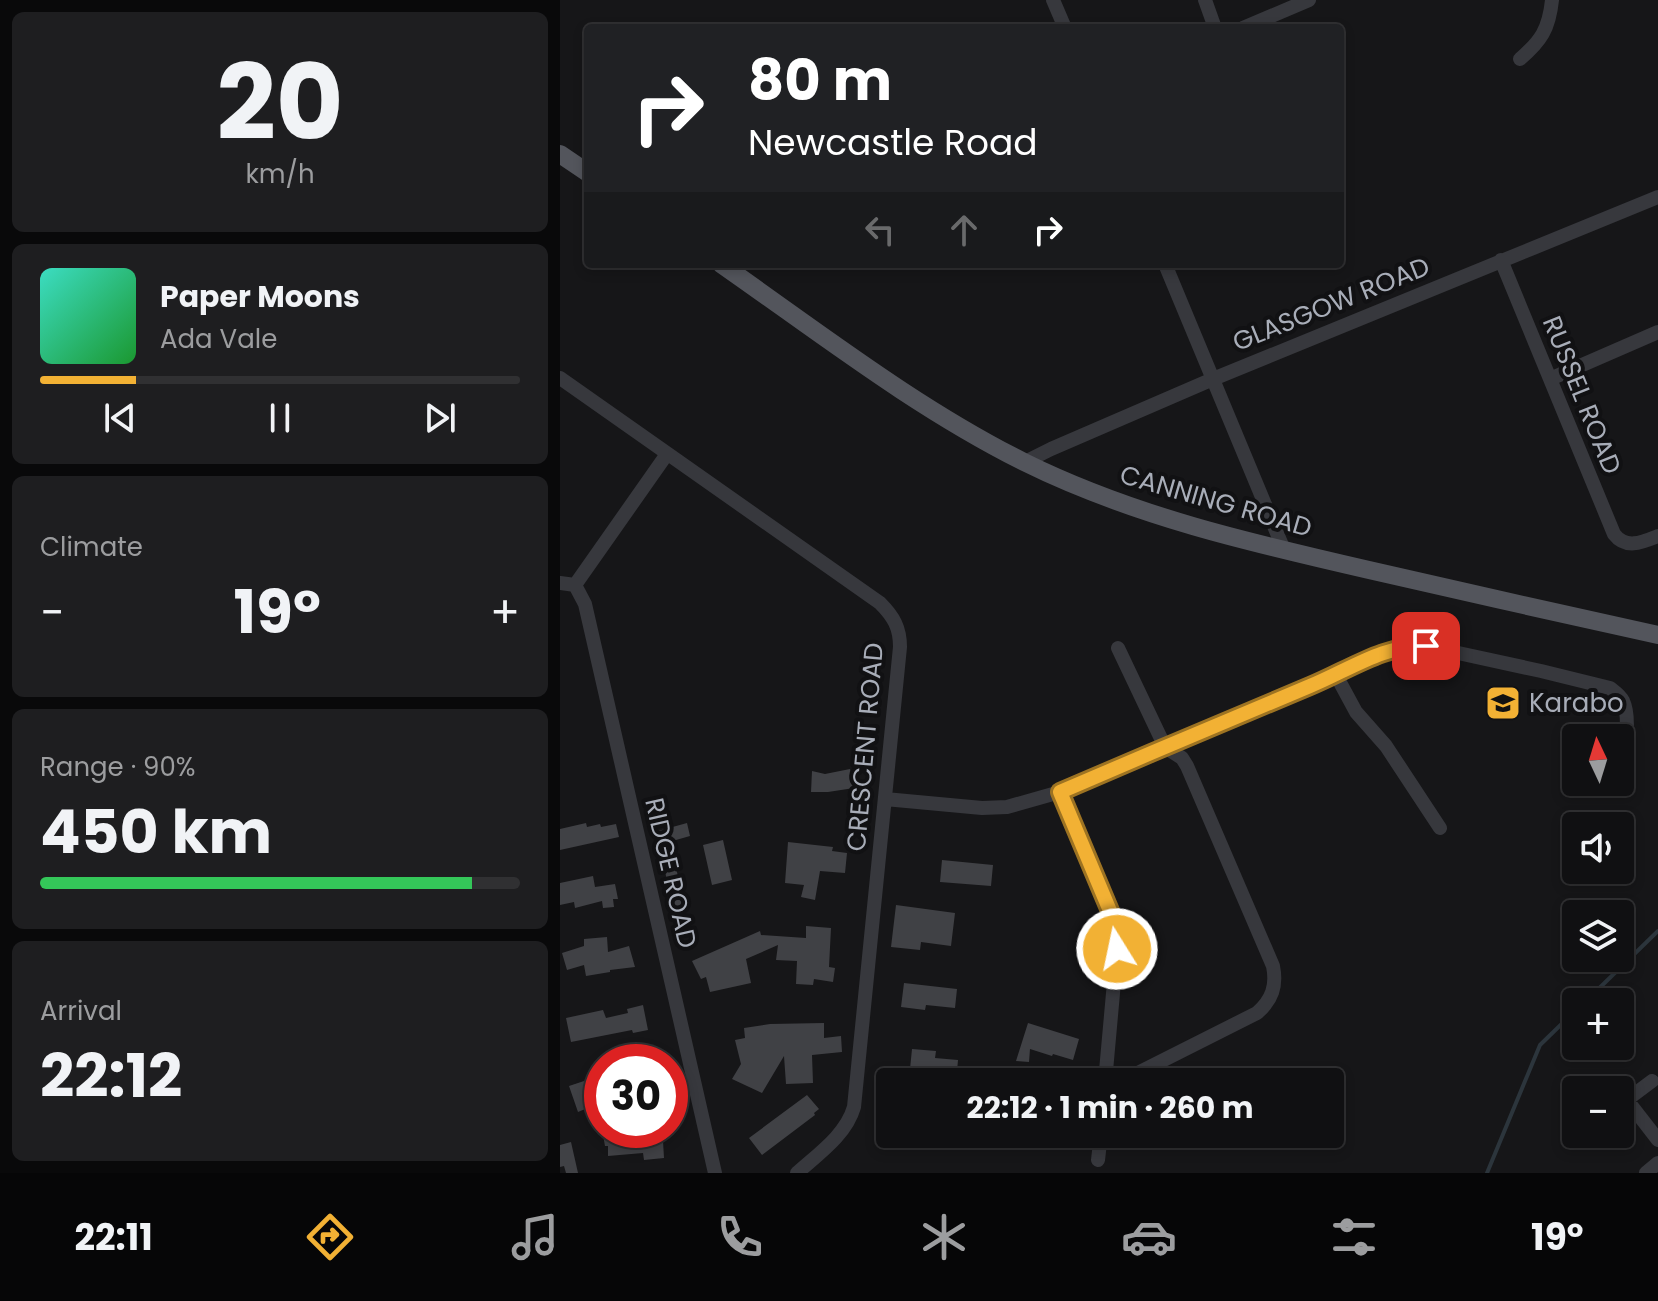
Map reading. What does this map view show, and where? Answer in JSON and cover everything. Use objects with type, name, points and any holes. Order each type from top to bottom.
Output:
[{"type":"main road","points":[[560,154],[584,170]]},
{"type":"main road","name":"CANNING ROAD","points":[[727,268],[932,410],[1025,462],[1153,515],[1284,550],[1658,635]]},
{"type":"street","points":[[1053,0],[1063,24]]},
{"type":"street","points":[[1205,0],[1214,24]]},
{"type":"street","points":[[1252,24],[1309,0]]},
{"type":"street","points":[[1520,59],[1536,46],[1546,29],[1552,0]]},
{"type":"street","name":"GLASGOW ROAD","points":[[1025,462],[1213,379],[1658,197]]},
{"type":"street","name":"RUSSEL ROAD","points":[[1501,260],[1610,526],[1618,540],[1625,544],[1658,536]]},
{"type":"street","points":[[1167,268],[1284,550]]},
{"type":"street","points":[[1550,379],[1658,332]]},
{"type":"street","name":"CRESCENT ROAD","points":[[560,378],[880,603],[898,627],[900,647],[854,1107],[851,1118],[842,1130],[797,1173]]},
{"type":"street","points":[[568,584],[667,454]]},
{"type":"street","name":"RIDGE ROAD","points":[[568,584],[585,604],[715,1173]]},
{"type":"street","points":[[885,799],[996,809],[1060,792],[1383,653],[1404,647],[1440,649],[1600,684],[1619,694],[1626,710],[1627,724]]},
{"type":"street","points":[[1118,648],[1165,747],[1182,758],[1187,766],[1273,966],[1275,984],[1270,999],[1257,1013],[1148,1068]]},
{"type":"street","points":[[1336,675],[1356,712],[1386,746],[1440,828]]},
{"type":"street","points":[[1060,792],[1116,928],[1117,949],[1106,1068]]},
{"type":"street","points":[[1634,1095],[1652,1081]]},
{"type":"street","points":[[1634,1115],[1658,1140]]},
{"type":"street","points":[[1098,1160],[1099,1148]]},
{"type":"street","points":[[1646,1173],[1658,1163]]},
{"type":"building","points":[[850,769],[854,788],[811,792],[812,771],[825,774]]},
{"type":"building","points":[[586,823],[587,827],[616,824],[619,837],[560,850],[560,829]]},
{"type":"building","points":[[687,823],[690,836],[662,844],[658,831]]},
{"type":"building","points":[[723,840],[732,880],[712,885],[703,845]]},
{"type":"building","points":[[788,842],[833,847],[832,851],[847,853],[845,873],[820,871],[815,900],[801,897],[804,885],[785,883]]},
{"type":"building","points":[[674,857],[684,907],[672,910],[663,859]]},
{"type":"building","points":[[942,860],[993,865],[991,886],[940,882]]},
{"type":"building","points":[[593,876],[595,887],[615,884],[618,899],[613,899],[614,907],[603,908],[602,901],[575,908],[574,902],[560,905],[560,883]]},
{"type":"building","points":[[896,905],[955,913],[951,946],[921,942],[920,950],[891,947]]},
{"type":"building","points":[[806,926],[831,928],[829,967],[835,968],[833,982],[814,979],[813,985],[796,984],[797,961],[776,960],[778,945],[746,959],[751,983],[710,992],[706,977],[701,979],[692,961],[760,931],[761,935],[806,938]]},
{"type":"building","points":[[607,937],[608,952],[629,946],[635,967],[586,976],[584,965],[567,970],[562,953],[584,946],[584,939]]},
{"type":"building","points":[[904,983],[957,989],[955,1008],[926,1005],[925,1010],[901,1007]]},
{"type":"building","points":[[643,1005],[648,1030],[633,1033],[632,1030],[571,1042],[566,1018],[603,1010],[606,1018],[628,1013],[627,1009]]},
{"type":"building","points":[[824,1023],[824,1038],[841,1036],[842,1052],[812,1055],[813,1083],[786,1084],[784,1056],[762,1093],[732,1079],[741,1064],[735,1040],[745,1038],[744,1028]]},
{"type":"building","points":[[1028,1023],[1079,1039],[1073,1060],[1030,1049],[1029,1062],[1016,1061]]},
{"type":"building","points":[[912,1049],[936,1051],[935,1058],[958,1060],[957,1068],[910,1068]]},
{"type":"building","points":[[584,1081],[584,1110],[578,1112],[569,1086]]},
{"type":"building","points":[[807,1095],[819,1109],[815,1115],[762,1155],[749,1138]]},
{"type":"building","points":[[571,1142],[578,1173],[566,1173],[564,1166],[560,1167],[560,1145]]},
{"type":"building","points":[[608,1148],[663,1148],[664,1158],[644,1160],[643,1153],[608,1156]]},
{"type":"waterway","points":[[1599,988],[1658,931]]},
{"type":"waterway","points":[[1487,1173],[1540,1045],[1562,1024]]},
{"type":"place","name":"Karabo","points":[[1503,703]]},
{"type":"route","points":[[1117,949],[1113,918],[1060,792],[1383,653],[1404,647],[1426,646]]}]
